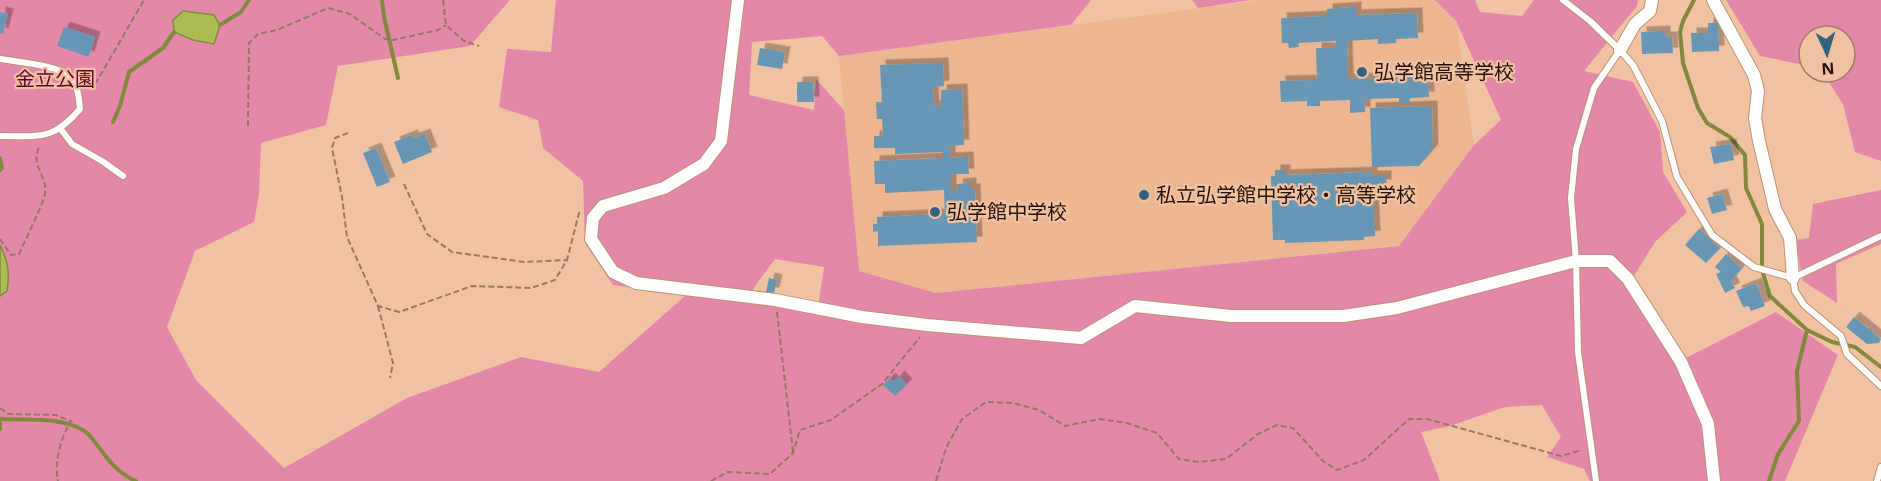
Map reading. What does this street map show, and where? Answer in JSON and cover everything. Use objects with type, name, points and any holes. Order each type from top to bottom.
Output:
[{"type":"street","points":[[738,0],[721,141],[704,164],[664,188],[603,206],[593,218],[591,239],[613,272],[636,283],[775,300],[862,317],[1081,338],[1135,306],[1231,316],[1344,316],[1397,308],[1576,261],[1611,261],[1628,279],[1681,362],[1708,424],[1714,481]]},
{"type":"street","points":[[1620,50],[1635,24],[1650,11],[1652,0]]},
{"type":"street","points":[[1713,0],[1754,75],[1758,91],[1755,118],[1759,141],[1775,209],[1790,238],[1793,278]]},
{"type":"lane","points":[[1563,0],[1590,21],[1633,65],[1662,121],[1677,177],[1712,235],[1754,267],[1793,278],[1881,236]]},
{"type":"lane","points":[[1596,481],[1578,352],[1576,261],[1571,198],[1576,149],[1594,88],[1620,50]]},
{"type":"lane","points":[[0,59],[57,70],[70,77],[78,92],[80,109],[66,124],[44,136],[0,136]]},
{"type":"lane","points":[[60,128],[72,144],[123,176]]},
{"type":"lane","points":[[1793,278],[1795,291],[1804,305],[1841,336],[1847,354],[1881,386]]},
{"type":"lane","points":[[1877,481],[1881,467]]},
{"type":"path","points":[[78,92],[97,81],[144,0]]},
{"type":"path","points":[[443,0],[446,25],[464,40],[479,46]]},
{"type":"path","points":[[248,126],[249,43],[258,34],[277,30],[328,8],[350,14],[385,39],[393,40],[438,30],[446,25]]},
{"type":"path","points":[[348,133],[335,138],[332,148],[347,237],[378,306],[393,363],[390,378]]},
{"type":"path","points":[[0,239],[11,255],[19,254],[45,195],[44,180],[37,167],[35,154],[44,136]]},
{"type":"path","points":[[404,184],[427,234],[452,252],[524,262],[567,260]]},
{"type":"path","points":[[378,306],[399,312],[472,286],[531,288],[555,280],[567,260],[579,213],[591,205],[603,206]]},
{"type":"path","points":[[775,300],[793,453]]},
{"type":"path","points":[[712,481],[728,472],[770,474],[793,453],[800,430],[831,420],[882,384],[914,347],[927,325]]},
{"type":"path","points":[[936,481],[946,448],[962,419],[986,402],[1013,403],[1039,410],[1065,426],[1100,419],[1126,423],[1157,433],[1179,459],[1199,462],[1226,459],[1258,434],[1277,425],[1293,428],[1323,461],[1337,470],[1364,460],[1409,419],[1427,418],[1561,456],[1590,447]]},
{"type":"path","points":[[0,408],[8,414],[56,415],[72,421],[65,432],[55,468],[58,481]]},
{"type":"shaded area","name":"私立弘学館中学校・高等学校","points":[[1261,0],[1435,0],[1456,21],[1474,145],[1399,246],[936,293],[858,271],[839,56]]},
{"type":"shaded area","points":[[183,11],[214,15],[220,25],[214,44],[193,40],[174,32],[173,20]]},
{"type":"shaded area","points":[[0,245],[7,262],[8,278],[7,291],[0,296]]},
{"type":"green space","name":"金立公園","points":[[0,0],[510,0],[470,46],[338,66],[326,125],[261,143],[259,195],[254,222],[195,251],[167,327],[196,380],[284,468],[407,398],[521,357],[599,372],[686,295],[613,285],[585,243],[583,181],[543,148],[538,120],[499,107],[507,49],[551,52],[556,0],[1091,0],[1071,25],[839,56],[822,36],[752,42],[749,95],[814,110],[816,79],[844,110],[859,271],[936,293],[1399,246],[1474,145],[1501,120],[1456,21],[1435,0],[1475,0],[1480,12],[1522,16],[1534,0],[1638,0],[1637,6],[1584,71],[1633,82],[1660,132],[1663,172],[1687,212],[1655,242],[1634,276],[1686,358],[1776,312],[1838,355],[1785,481],[1590,481],[1584,469],[1547,457],[1561,437],[1542,405],[1505,407],[1450,426],[1421,432],[1440,481],[0,481]],"holes":[[[775,259],[824,267],[817,314],[745,300]]]},
{"type":"green space","points":[[1192,0],[1252,0],[1198,8]]},
{"type":"green space","points":[[1726,0],[1881,0],[1881,161],[1855,152],[1843,104],[1830,84],[1857,84],[1857,24],[1797,24],[1797,64],[1760,56]]},
{"type":"green space","points":[[1881,190],[1881,244],[1836,264],[1837,303],[1803,281],[1795,240],[1809,238],[1813,204]]},
{"type":"building","points":[[1356,7],[1356,15],[1417,13],[1418,38],[1396,39],[1396,43],[1378,44],[1378,39],[1347,41],[1348,79],[1428,76],[1429,97],[1410,98],[1410,103],[1399,103],[1399,98],[1365,99],[1365,112],[1350,113],[1350,100],[1320,101],[1320,106],[1307,106],[1307,101],[1281,102],[1280,81],[1317,80],[1316,48],[1336,48],[1336,41],[1298,43],[1299,47],[1289,48],[1288,43],[1282,43],[1281,18],[1327,16],[1327,9]]},
{"type":"building","points":[[0,12],[8,14],[3,34],[0,33]]},
{"type":"building","points":[[1708,23],[1718,23],[1719,51],[1692,52],[1691,33],[1708,33]]},
{"type":"building","points":[[64,27],[95,37],[89,57],[57,46]]},
{"type":"building","points":[[1665,31],[1665,37],[1672,37],[1673,53],[1642,54],[1641,32]]},
{"type":"building","points":[[760,48],[785,52],[782,69],[757,65]]},
{"type":"building","points":[[943,63],[944,86],[933,87],[934,106],[941,105],[941,90],[962,89],[964,145],[950,146],[950,158],[968,157],[969,174],[951,174],[951,190],[958,190],[957,184],[971,183],[971,189],[975,189],[977,242],[878,246],[878,231],[873,232],[873,224],[877,224],[877,217],[945,214],[944,190],[885,193],[885,184],[875,184],[874,161],[943,158],[943,152],[895,154],[895,148],[874,148],[874,136],[883,136],[882,119],[877,119],[876,102],[882,102],[880,65]]},
{"type":"building","points":[[797,82],[813,82],[814,102],[797,102]]},
{"type":"building","points":[[1432,106],[1433,149],[1419,166],[1372,167],[1370,108]]},
{"type":"building","points":[[425,134],[432,152],[403,164],[394,142],[412,135],[414,138]]},
{"type":"building","points":[[1731,144],[1734,160],[1714,164],[1710,147]]},
{"type":"building","points":[[376,148],[390,182],[377,187],[363,153]]},
{"type":"building","points":[[1275,170],[1285,170],[1285,175],[1372,172],[1372,176],[1386,176],[1386,185],[1381,185],[1381,191],[1373,192],[1375,236],[1364,237],[1364,240],[1285,243],[1285,240],[1273,240],[1271,176],[1275,176]]},
{"type":"building","points":[[1722,194],[1727,210],[1712,214],[1707,198]]},
{"type":"building","points":[[1699,229],[1720,248],[1706,263],[1685,245]]},
{"type":"building","points":[[1726,254],[1742,268],[1731,281],[1735,288],[1725,293],[1716,274],[1721,272],[1715,267]]},
{"type":"building","points":[[769,278],[777,280],[774,293],[766,292]]},
{"type":"building","points":[[1756,283],[1765,306],[1751,311],[1749,306],[1743,307],[1736,291]]},
{"type":"building","points":[[1854,317],[1881,339],[1879,343],[1867,344],[1846,327]]},
{"type":"building","points":[[899,376],[907,384],[895,396],[883,385],[890,378],[894,382]]},
{"type":"waterway","points":[[220,25],[241,12],[249,0]]},
{"type":"waterway","points":[[382,0],[398,78]]},
{"type":"waterway","points":[[1694,0],[1680,32],[1683,63],[1698,108],[1707,123],[1730,137],[1745,155],[1746,188],[1762,224],[1762,270],[1770,296],[1807,330],[1832,342],[1855,347],[1881,367]]},
{"type":"waterway","points":[[113,122],[129,72],[163,48],[174,32]]},
{"type":"waterway","points":[[0,158],[2,168],[0,170]]},
{"type":"waterway","points":[[1769,481],[1778,454],[1799,421],[1797,371],[1807,330]]},
{"type":"waterway","points":[[0,419],[48,420],[72,425],[90,436],[116,468],[136,481]]},
{"type":"waterway","points":[[0,423],[0,429]]},
{"type":"place","name":"弘学館高等学校","points":[[1362,72]]},
{"type":"place","name":"私立弘学館中学校・高等学校","points":[[1144,195]]},
{"type":"place","name":"弘学館中学校","points":[[935,212]]}]
